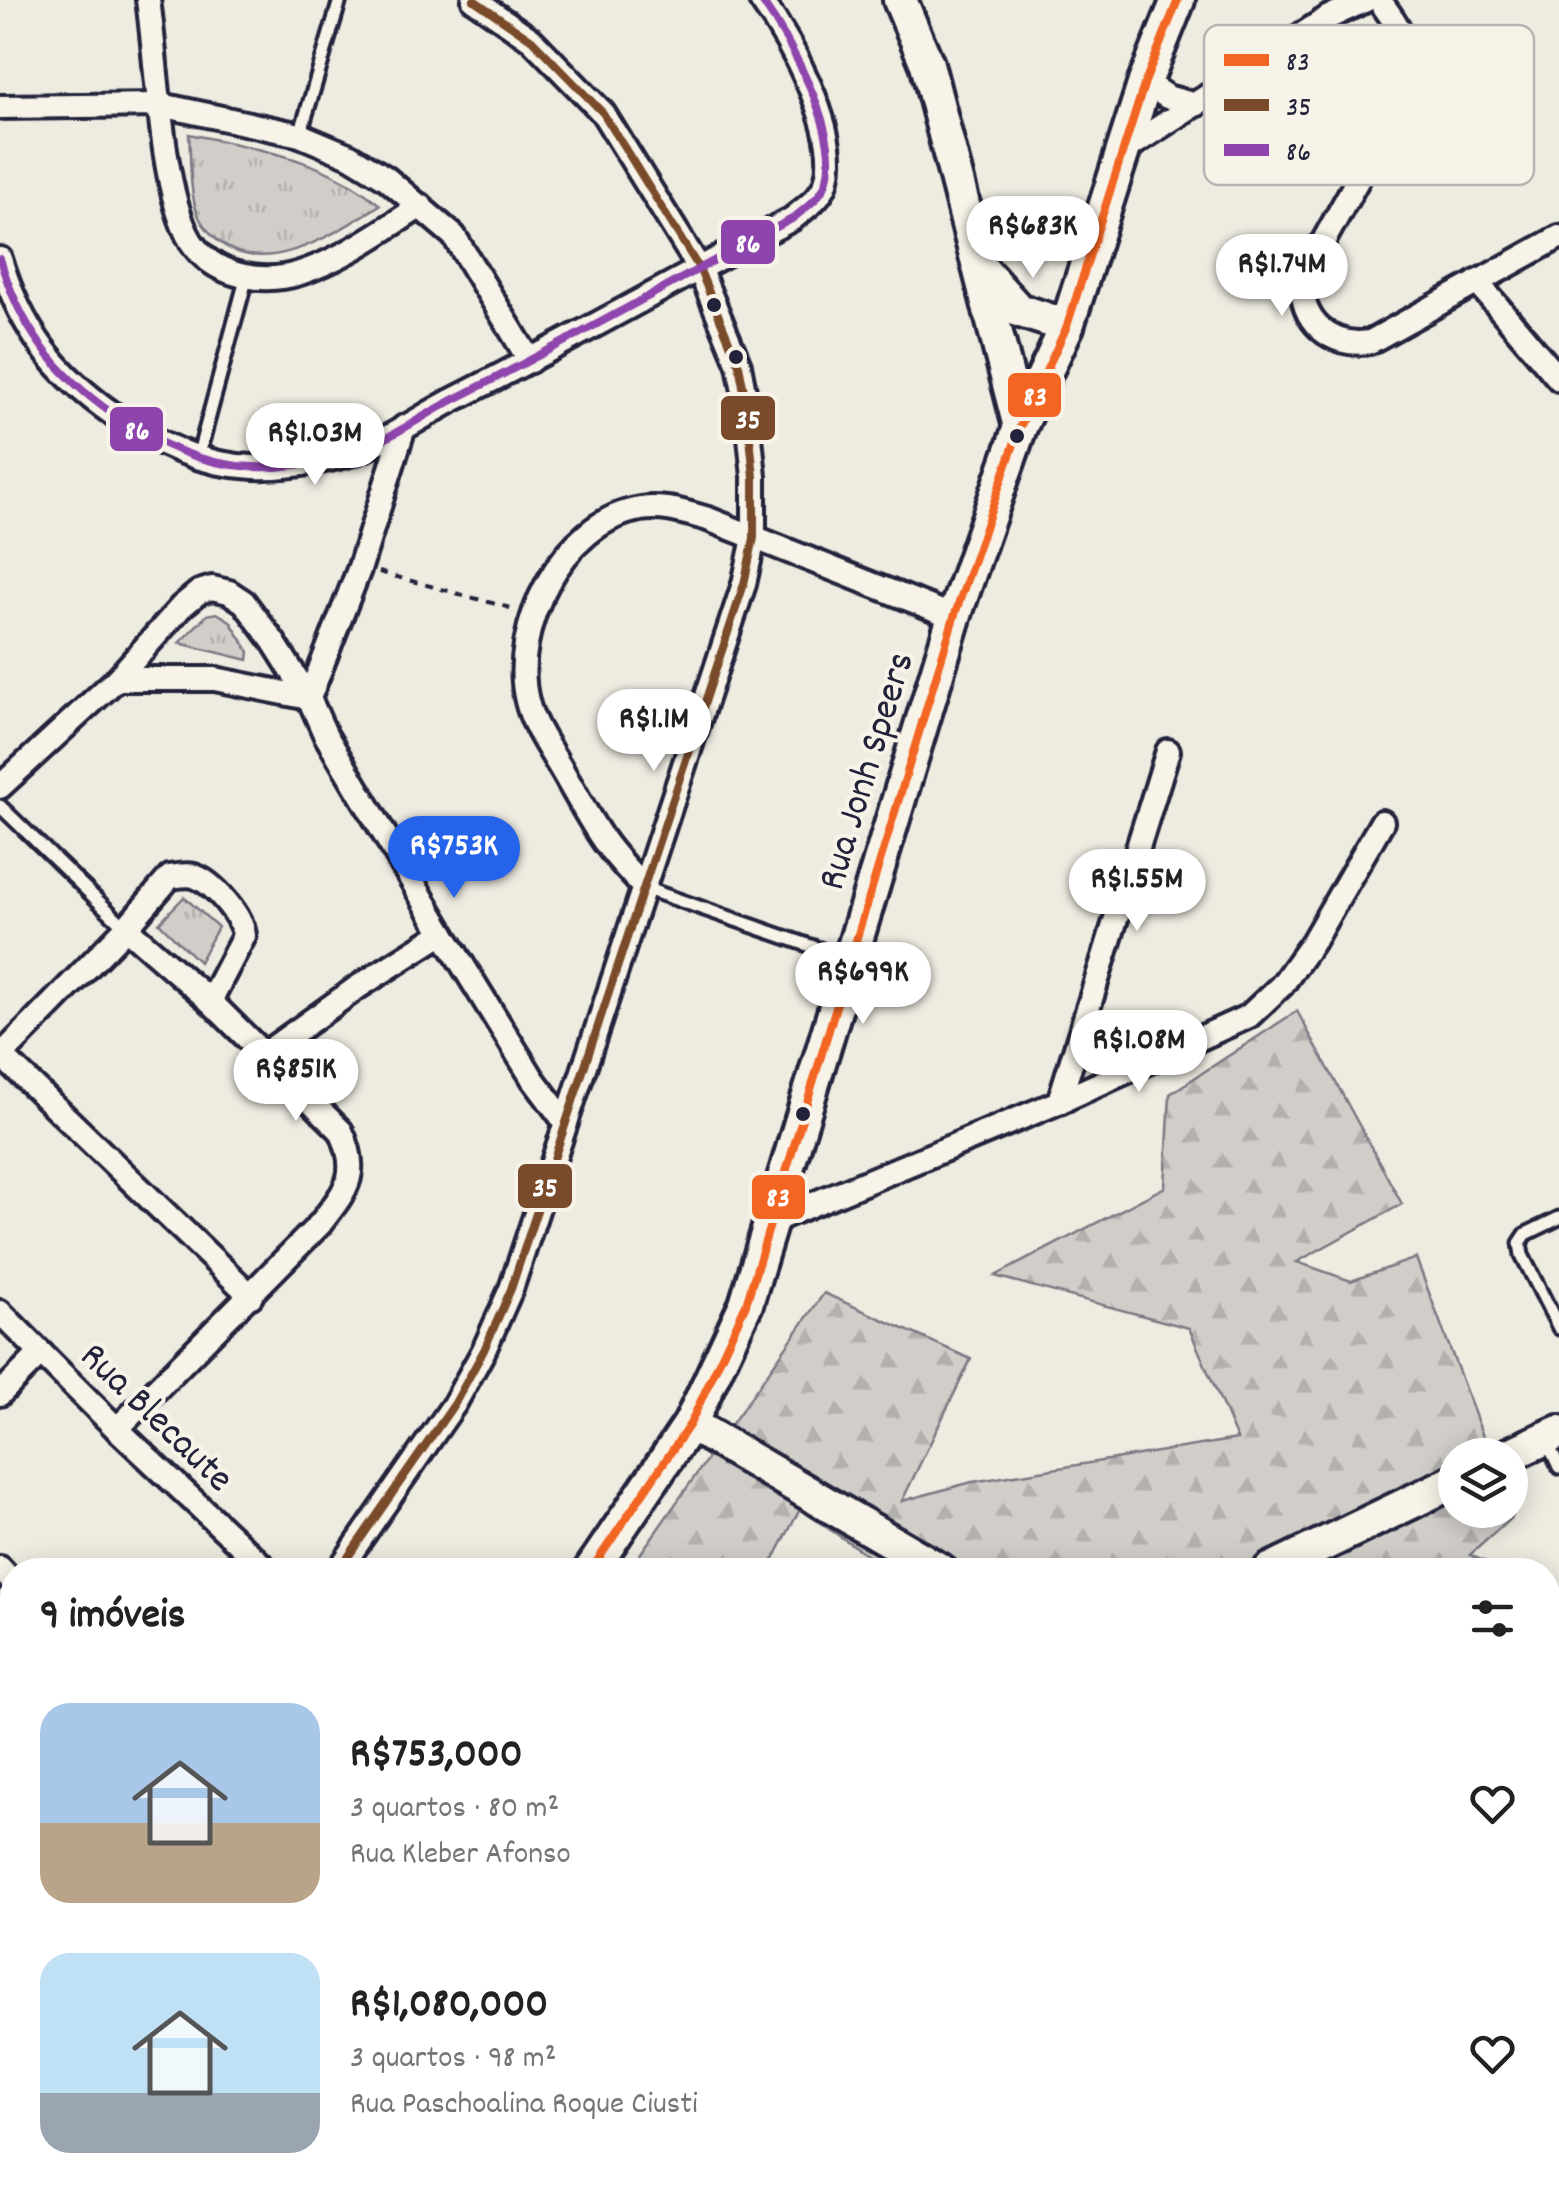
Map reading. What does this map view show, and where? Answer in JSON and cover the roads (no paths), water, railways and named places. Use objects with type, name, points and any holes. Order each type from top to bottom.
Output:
[{"type":"main road","points":[[900,0],[927,64],[1020,428]]},
{"type":"main road","name":"Rua Jonh Speers","points":[[599,1558],[690,1424],[746,1304],[954,617],[1020,428],[1066,326],[1145,82],[1178,0]]},
{"type":"main road","points":[[980,268],[1018,310],[1066,326]]},
{"type":"main road","points":[[690,1424],[919,1558]]},
{"type":"main road","points":[[1528,1451],[1555,1445]]},
{"type":"main road","points":[[1295,1558],[1438,1489]]},
{"type":"street","points":[[148,0],[169,173],[181,223],[195,248],[212,263],[246,276],[274,278],[302,272],[361,244],[421,206]]},
{"type":"street","points":[[347,1558],[455,1403],[484,1350],[518,1270],[744,584],[754,538],[754,477],[739,365],[698,268],[604,113],[532,40],[474,0]]},
{"type":"street","points":[[0,259],[10,294],[28,331],[80,390],[148,437],[198,457],[254,467],[294,465],[346,455],[792,220],[816,198],[827,182],[830,160],[818,110],[798,58],[760,0]]},
{"type":"street","points":[[1316,25],[1366,0]]},
{"type":"street","points":[[1378,0],[1396,25]]},
{"type":"street","points":[[1145,82],[1167,97],[1196,105]]},
{"type":"street","points":[[1123,151],[1204,100]]},
{"type":"street","points":[[0,107],[161,105],[300,135],[350,156],[386,178],[454,236],[530,361]]},
{"type":"street","points":[[1353,185],[1302,280],[1305,306],[1328,337],[1351,345],[1370,342],[1559,237]]},
{"type":"street","points":[[1478,282],[1559,379]]},
{"type":"street","points":[[309,698],[360,567],[404,427]]},
{"type":"street","points":[[644,888],[604,842],[538,730],[527,702],[524,647],[557,565],[611,518],[640,508],[672,509],[708,519],[954,617]]},
{"type":"street","points":[[0,787],[117,679],[181,607],[199,592],[212,588],[229,592],[244,602],[309,698],[325,734],[443,934],[532,1079],[566,1123]]},
{"type":"street","points":[[117,679],[215,679],[309,698]]},
{"type":"street","points":[[1059,1102],[1168,751]]},
{"type":"street","points":[[772,1221],[1059,1102],[1249,1016],[1282,985],[1302,957],[1382,822]]},
{"type":"street","points":[[210,1001],[244,936],[244,925],[206,883],[195,876],[170,876],[126,928],[1,1056],[251,1296]]},
{"type":"street","points":[[118,1430],[320,1224],[349,1185],[352,1167],[350,1149],[341,1131],[210,1001],[126,928]]},
{"type":"street","points":[[263,1055],[358,987],[443,934]]},
{"type":"street","name":"Rua Blecaute","points":[[0,1312],[254,1558]]},
{"type":"street","points":[[0,1394],[41,1353]]},
{"type":"lane","points":[[300,135],[340,0]]},
{"type":"lane","points":[[198,457],[246,276]]},
{"type":"lane","points":[[0,806],[126,928]]},
{"type":"lane","points":[[644,888],[851,960]]},
{"type":"lane","points":[[1559,1218],[1526,1234],[1520,1243],[1522,1256],[1559,1328]]}]
